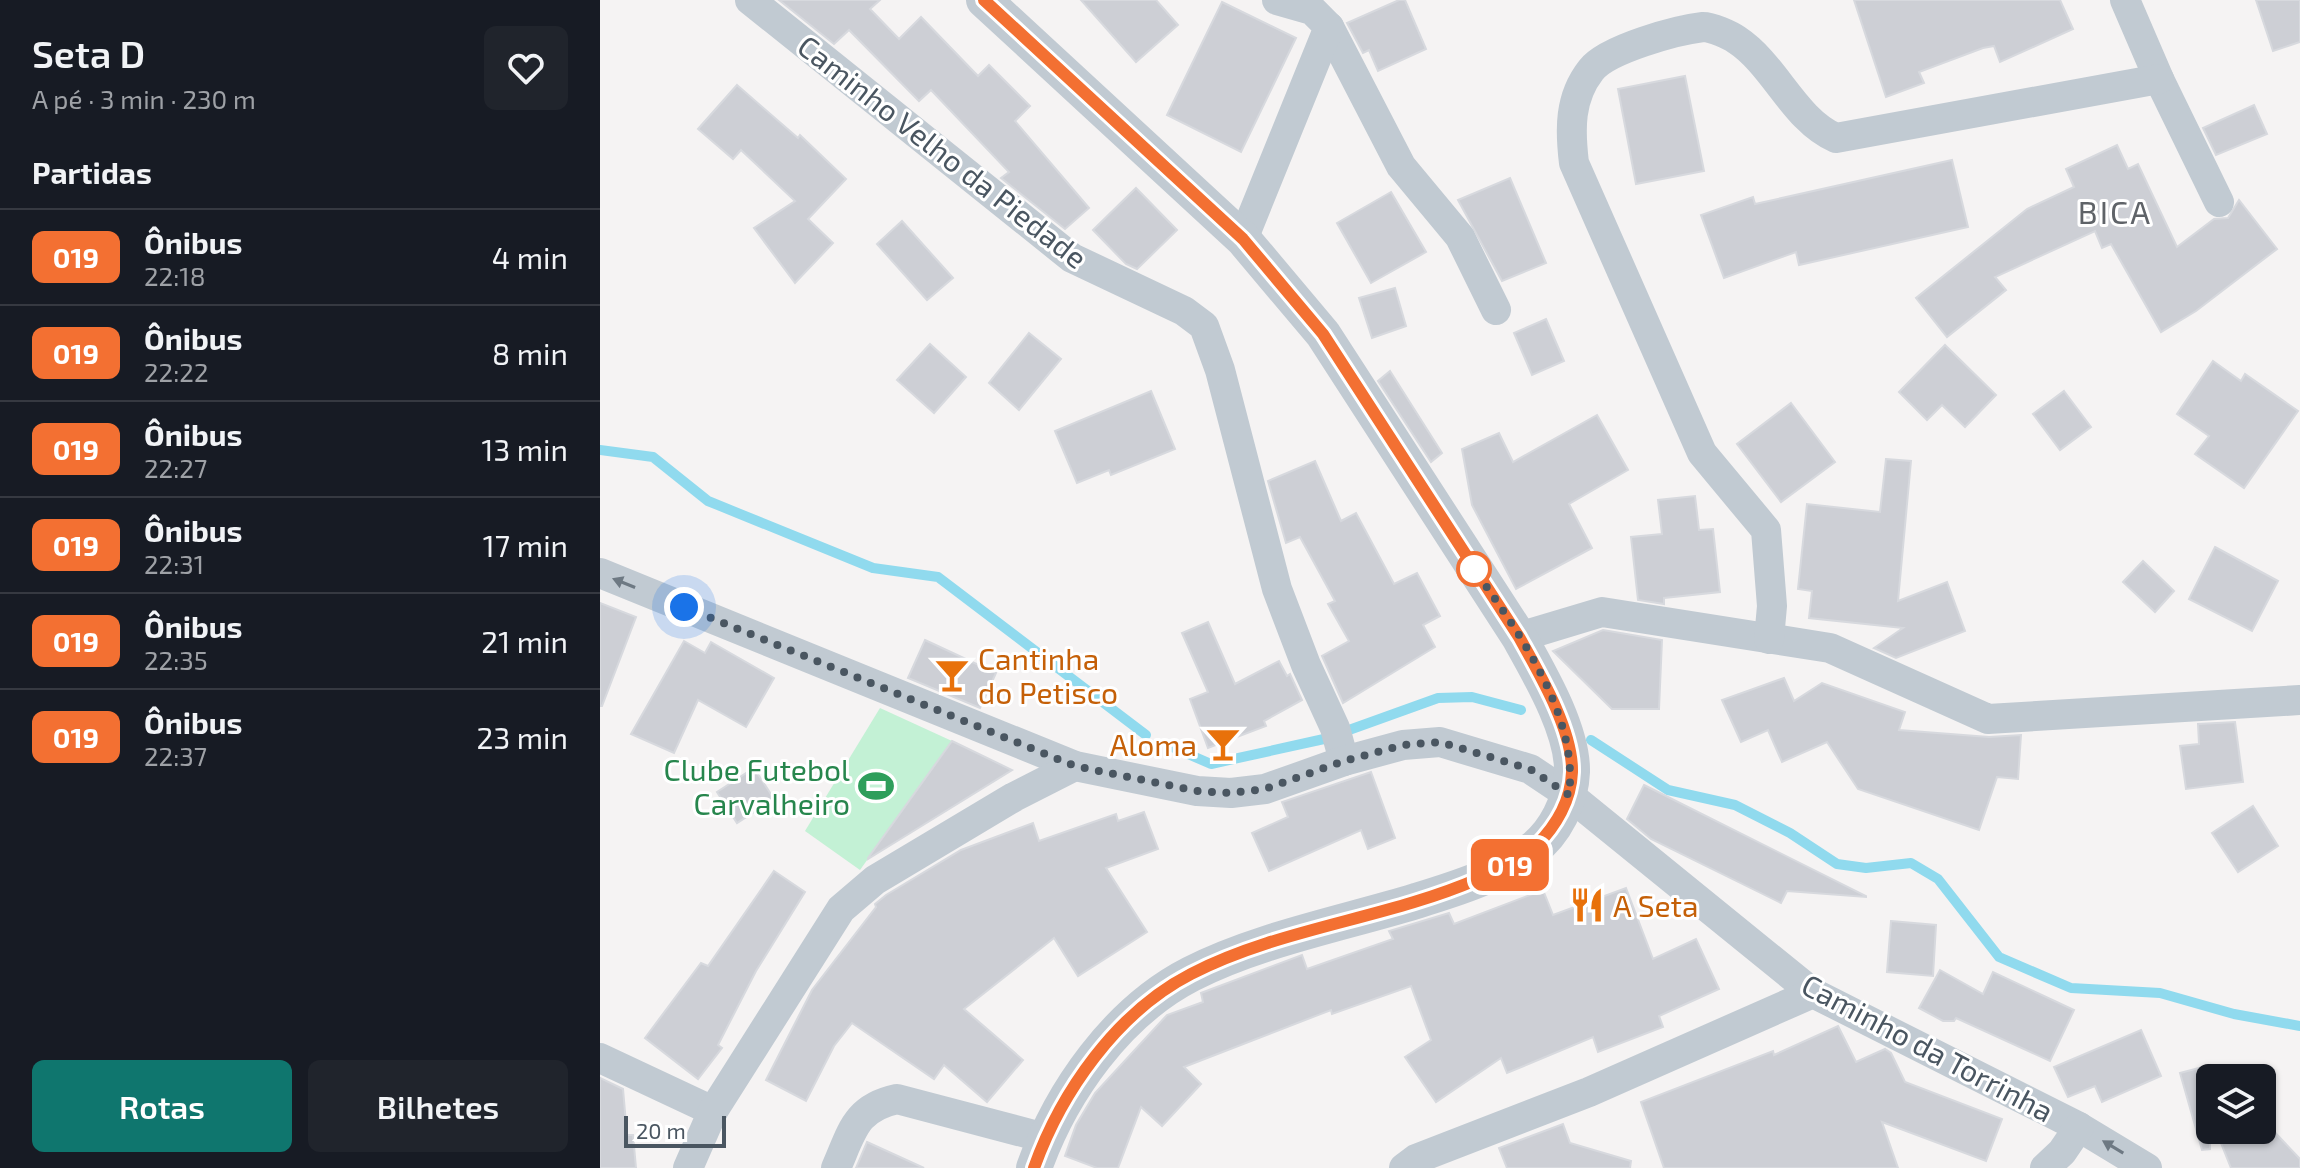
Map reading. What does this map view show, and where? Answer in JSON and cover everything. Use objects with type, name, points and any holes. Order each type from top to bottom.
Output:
[{"type":"street","name":"Caminho Velho da Piedade","points":[[750,0],[1072,258],[1184,311],[1204,326],[1220,370],[1277,589],[1306,665],[1335,728],[1344,761]]},
{"type":"street","points":[[836,1168],[858,1118],[874,1104],[897,1099],[1039,1153],[1082,1075],[1131,1017],[1190,974],[1253,950],[1451,890],[1511,864],[1535,848],[1557,821],[1569,795],[1572,769],[1567,741],[1543,682],[1519,637],[1323,334],[1243,239],[984,0]]},
{"type":"street","points":[[1277,0],[1312,10],[1329,27],[1401,166],[1460,237],[1496,310]]},
{"type":"street","points":[[2125,0],[2159,79],[2219,202]]},
{"type":"street","points":[[1243,239],[1329,27]]},
{"type":"street","points":[[1769,639],[1772,606],[1766,530],[1702,453],[1574,163],[1569,122],[1591,69],[1617,50],[1706,27],[1737,39],[1764,64],[1815,124],[1836,138],[2159,79]]},
{"type":"street","name":"Caminho da Torrinha","points":[[600,573],[1075,766],[1197,791],[1231,793],[1265,789],[1344,761],[1403,745],[1440,742],[1530,769],[1569,795],[1813,993],[2079,1127],[2147,1168]]},
{"type":"street","points":[[1519,637],[1602,612],[1830,648],[1988,719],[2300,700]]},
{"type":"street","points":[[688,1168],[713,1111],[841,909],[875,880],[1014,797],[1075,766]]},
{"type":"street","points":[[1404,1168],[1416,1159],[1589,1092],[1813,993]]},
{"type":"street","points":[[600,1058],[713,1111]]},
{"type":"street","points":[[2045,1168],[2062,1152],[2079,1127]]},
{"type":"green space","name":"Clube Futebol Carvalheiro","points":[[880,708],[952,741],[860,870],[805,831]]},
{"type":"building","points":[[779,0],[880,0],[870,9],[899,39],[921,17],[978,76],[989,65],[1030,106],[1015,121],[1089,208],[1065,229],[1001,178],[1009,172],[931,90],[919,101],[849,30],[834,44]]},
{"type":"building","points":[[1081,0],[1156,0],[1178,25],[1136,62]]},
{"type":"building","points":[[1405,0],[1426,49],[1378,71],[1369,50],[1363,53],[1347,23]]},
{"type":"building","points":[[1854,0],[2060,0],[2073,29],[2000,62],[1994,46],[1983,48],[1919,72],[1924,83],[1886,97]]},
{"type":"building","points":[[2256,0],[2300,0],[2300,42],[2273,51]]},
{"type":"building","points":[[1222,2],[1296,38],[1241,152],[1167,115]]},
{"type":"building","points":[[1685,76],[1704,171],[1636,184],[1618,89]]},
{"type":"building","points":[[737,85],[798,138],[800,135],[846,179],[808,219],[833,243],[795,283],[754,228],[795,201],[741,150],[733,159],[698,129]]},
{"type":"building","points":[[2254,105],[2267,134],[2216,155],[2203,128]]},
{"type":"building","points":[[2117,145],[2128,169],[2138,164],[2177,247],[2214,219],[2228,218],[2239,200],[2277,249],[2196,311],[2161,332],[2111,244],[2102,248],[2095,231],[1995,277],[2006,290],[1947,337],[1916,298],[2027,209],[2074,187],[2066,169]]},
{"type":"building","points":[[1952,160],[1968,227],[1799,265],[1796,252],[1724,278],[1701,215],[1753,197],[1755,204]]},
{"type":"building","points":[[1510,178],[1546,263],[1502,281],[1458,200]]},
{"type":"building","points":[[1136,188],[1177,230],[1137,269],[1126,264],[1093,230]]},
{"type":"building","points":[[1391,192],[1426,252],[1371,283],[1337,223]]},
{"type":"building","points":[[902,221],[953,278],[927,300],[877,244]]},
{"type":"building","points":[[1395,288],[1406,326],[1372,338],[1359,298]]},
{"type":"building","points":[[1546,319],[1564,361],[1532,375],[1514,333]]},
{"type":"building","points":[[1029,333],[1061,359],[1019,410],[989,383]]},
{"type":"building","points":[[930,344],[966,377],[934,413],[897,380]]},
{"type":"building","points":[[1945,345],[1996,395],[1965,427],[1942,405],[1927,420],[1899,392]]},
{"type":"building","points":[[2213,361],[2241,381],[2245,374],[2298,411],[2244,488],[2195,454],[2209,436],[2177,414]]},
{"type":"building","points":[[1390,371],[1442,453],[1431,462],[1378,381]]},
{"type":"building","points":[[1151,391],[1175,449],[1111,475],[1109,470],[1077,483],[1055,431]]},
{"type":"building","points":[[2064,391],[2091,427],[2060,450],[2033,414]]},
{"type":"building","points":[[1791,403],[1835,462],[1781,502],[1737,444]]},
{"type":"building","points":[[1597,415],[1628,470],[1569,504],[1592,548],[1516,589],[1472,505],[1462,449],[1499,433],[1513,462]]},
{"type":"building","points":[[1886,459],[1911,461],[1898,601],[1947,582],[1965,631],[1896,658],[1874,648],[1903,628],[1809,618],[1812,591],[1798,589],[1807,504],[1880,512]]},
{"type":"building","points":[[1315,461],[1341,521],[1356,513],[1394,584],[1417,573],[1440,616],[1423,625],[1435,647],[1343,703],[1322,656],[1349,641],[1328,604],[1335,601],[1300,537],[1286,543],[1268,481]]},
{"type":"building","points":[[1695,496],[1699,530],[1713,529],[1720,592],[1664,598],[1664,604],[1638,600],[1631,537],[1662,534],[1658,500]]},
{"type":"building","points":[[2215,547],[2278,581],[2252,631],[2189,599]]},
{"type":"building","points":[[2143,561],[2174,591],[2155,612],[2123,582]]},
{"type":"building","points":[[600,603],[636,617],[602,706],[600,706]]},
{"type":"building","points":[[1208,622],[1235,684],[1279,661],[1287,676],[1290,674],[1302,700],[1264,721],[1266,726],[1208,748],[1190,699],[1208,692],[1182,633]]},
{"type":"building","points":[[1603,630],[1662,640],[1659,709],[1612,709],[1553,651]]},
{"type":"building","name":"Cantinha do Petisco","points":[[925,640],[996,673],[980,708],[908,678]]},
{"type":"building","points":[[684,641],[705,653],[711,642],[774,678],[746,727],[698,700],[674,753],[631,734]]},
{"type":"building","points":[[1784,678],[1794,701],[1822,683],[1905,712],[1899,730],[1989,737],[2021,735],[2018,779],[1997,777],[1979,830],[1858,789],[1827,742],[1782,762],[1768,730],[1741,742],[1722,700]]},
{"type":"building","points":[[2235,722],[2243,782],[2186,789],[2180,746],[2199,744],[2198,724]]},
{"type":"building","points":[[952,741],[1012,770],[868,859],[868,858]]},
{"type":"building","points":[[754,768],[774,799],[737,823],[717,792]]},
{"type":"building","points":[[1371,772],[1395,838],[1368,849],[1361,830],[1269,871],[1252,833],[1288,817],[1282,802]]},
{"type":"building","points":[[1644,785],[1866,897],[1787,891],[1781,903],[1651,839],[1627,819]]},
{"type":"building","points":[[2253,806],[2278,846],[2238,872],[2212,833]]},
{"type":"building","points":[[1144,812],[1158,849],[1106,868],[1147,932],[1078,976],[1054,938],[964,1009],[1023,1060],[987,1102],[944,1065],[934,1079],[852,1023],[834,1046],[806,1101],[766,1080],[812,990],[876,907],[875,904],[886,895],[961,850],[1033,823],[1039,841],[1116,814],[1118,821]]},
{"type":"building","points":[[774,871],[805,892],[756,971],[718,1045],[722,1048],[698,1079],[645,1038],[701,963],[708,966]]},
{"type":"building","points":[[1626,888],[1653,959],[1696,939],[1719,989],[1659,1016],[1663,1027],[1598,1052],[1593,1037],[1507,1073],[1501,1058],[1436,1102],[1405,1057],[1431,1040],[1411,986],[1332,1014],[1331,1010],[1184,1067],[1201,1084],[1162,1126],[1141,1107],[1118,1168],[1097,1168],[1065,1156],[1076,1125],[1095,1093],[1167,1015],[1203,1002],[1201,993],[1302,955],[1307,969],[1393,939],[1389,931],[1449,913],[1454,924],[1543,890],[1553,915]]},
{"type":"building","points":[[1891,921],[1936,925],[1933,976],[1887,972]]},
{"type":"building","points":[[1940,970],[1983,994],[1993,972],[2074,1010],[2050,1061],[1956,1018],[1954,1021],[1943,1021],[1919,1008]]},
{"type":"building","points":[[1838,1026],[1856,1062],[1885,1049],[1891,1053],[1905,1082],[2002,1119],[1986,1161],[1882,1122],[1898,1168],[1664,1168],[1641,1102],[1773,1051],[1774,1055]]},
{"type":"building","points":[[2141,1030],[2161,1076],[2102,1102],[2095,1086],[2068,1097],[2054,1067]]},
{"type":"building","points":[[2196,1069],[2196,1129],[2180,1073]]},
{"type":"building","points":[[600,1078],[623,1089],[627,1135],[633,1135],[636,1168],[600,1168]]},
{"type":"building","points":[[1563,1124],[1570,1143],[1631,1161],[1630,1168],[1507,1168],[1499,1148]]},
{"type":"building","points":[[2276,1133],[2300,1159],[2300,1168],[2231,1168],[2221,1144],[2276,1144]]},
{"type":"building","points":[[867,1142],[924,1168],[856,1168]]},
{"type":"building","points":[[2200,1144],[2210,1144],[2210,1149],[2202,1150]]},
{"type":"waterway","points":[[600,450],[653,457],[708,501],[873,568],[938,577],[1146,735]]},
{"type":"waterway","points":[[1172,747],[1211,764],[1324,739],[1438,698],[1472,697],[1521,710]]},
{"type":"waterway","points":[[1591,740],[1668,790],[1735,805],[1790,833],[1837,864],[1866,868],[1911,863],[1938,879],[1999,957],[2071,988],[2160,993],[2234,1014],[2300,1026]]},
{"type":"bus line","name":"019","points":[[984,0],[1243,239],[1323,334],[1519,637],[1543,682],[1567,741],[1572,769],[1569,795],[1557,821],[1535,848],[1511,864],[1451,890],[1253,950],[1190,974],[1131,1017],[1066,1098],[1045,1138],[1034,1168]]},
{"type":"place","name":"Cantinha do Petisco","points":[[952,675]]},
{"type":"place","name":"Aloma","points":[[1223,744]]},
{"type":"place","name":"Clube Futebol Carvalheiro","points":[[876,786]]},
{"type":"place","name":"A Seta","points":[[1587,905]]},
{"type":"district","name":"BICA","points":[[2115,211]]},
{"type":"route","points":[[684,607],[1075,766],[1197,791],[1231,793],[1265,789],[1344,761],[1403,745],[1440,742],[1530,769],[1569,795],[1572,769],[1567,741],[1543,682],[1519,637],[1474,569]]}]
